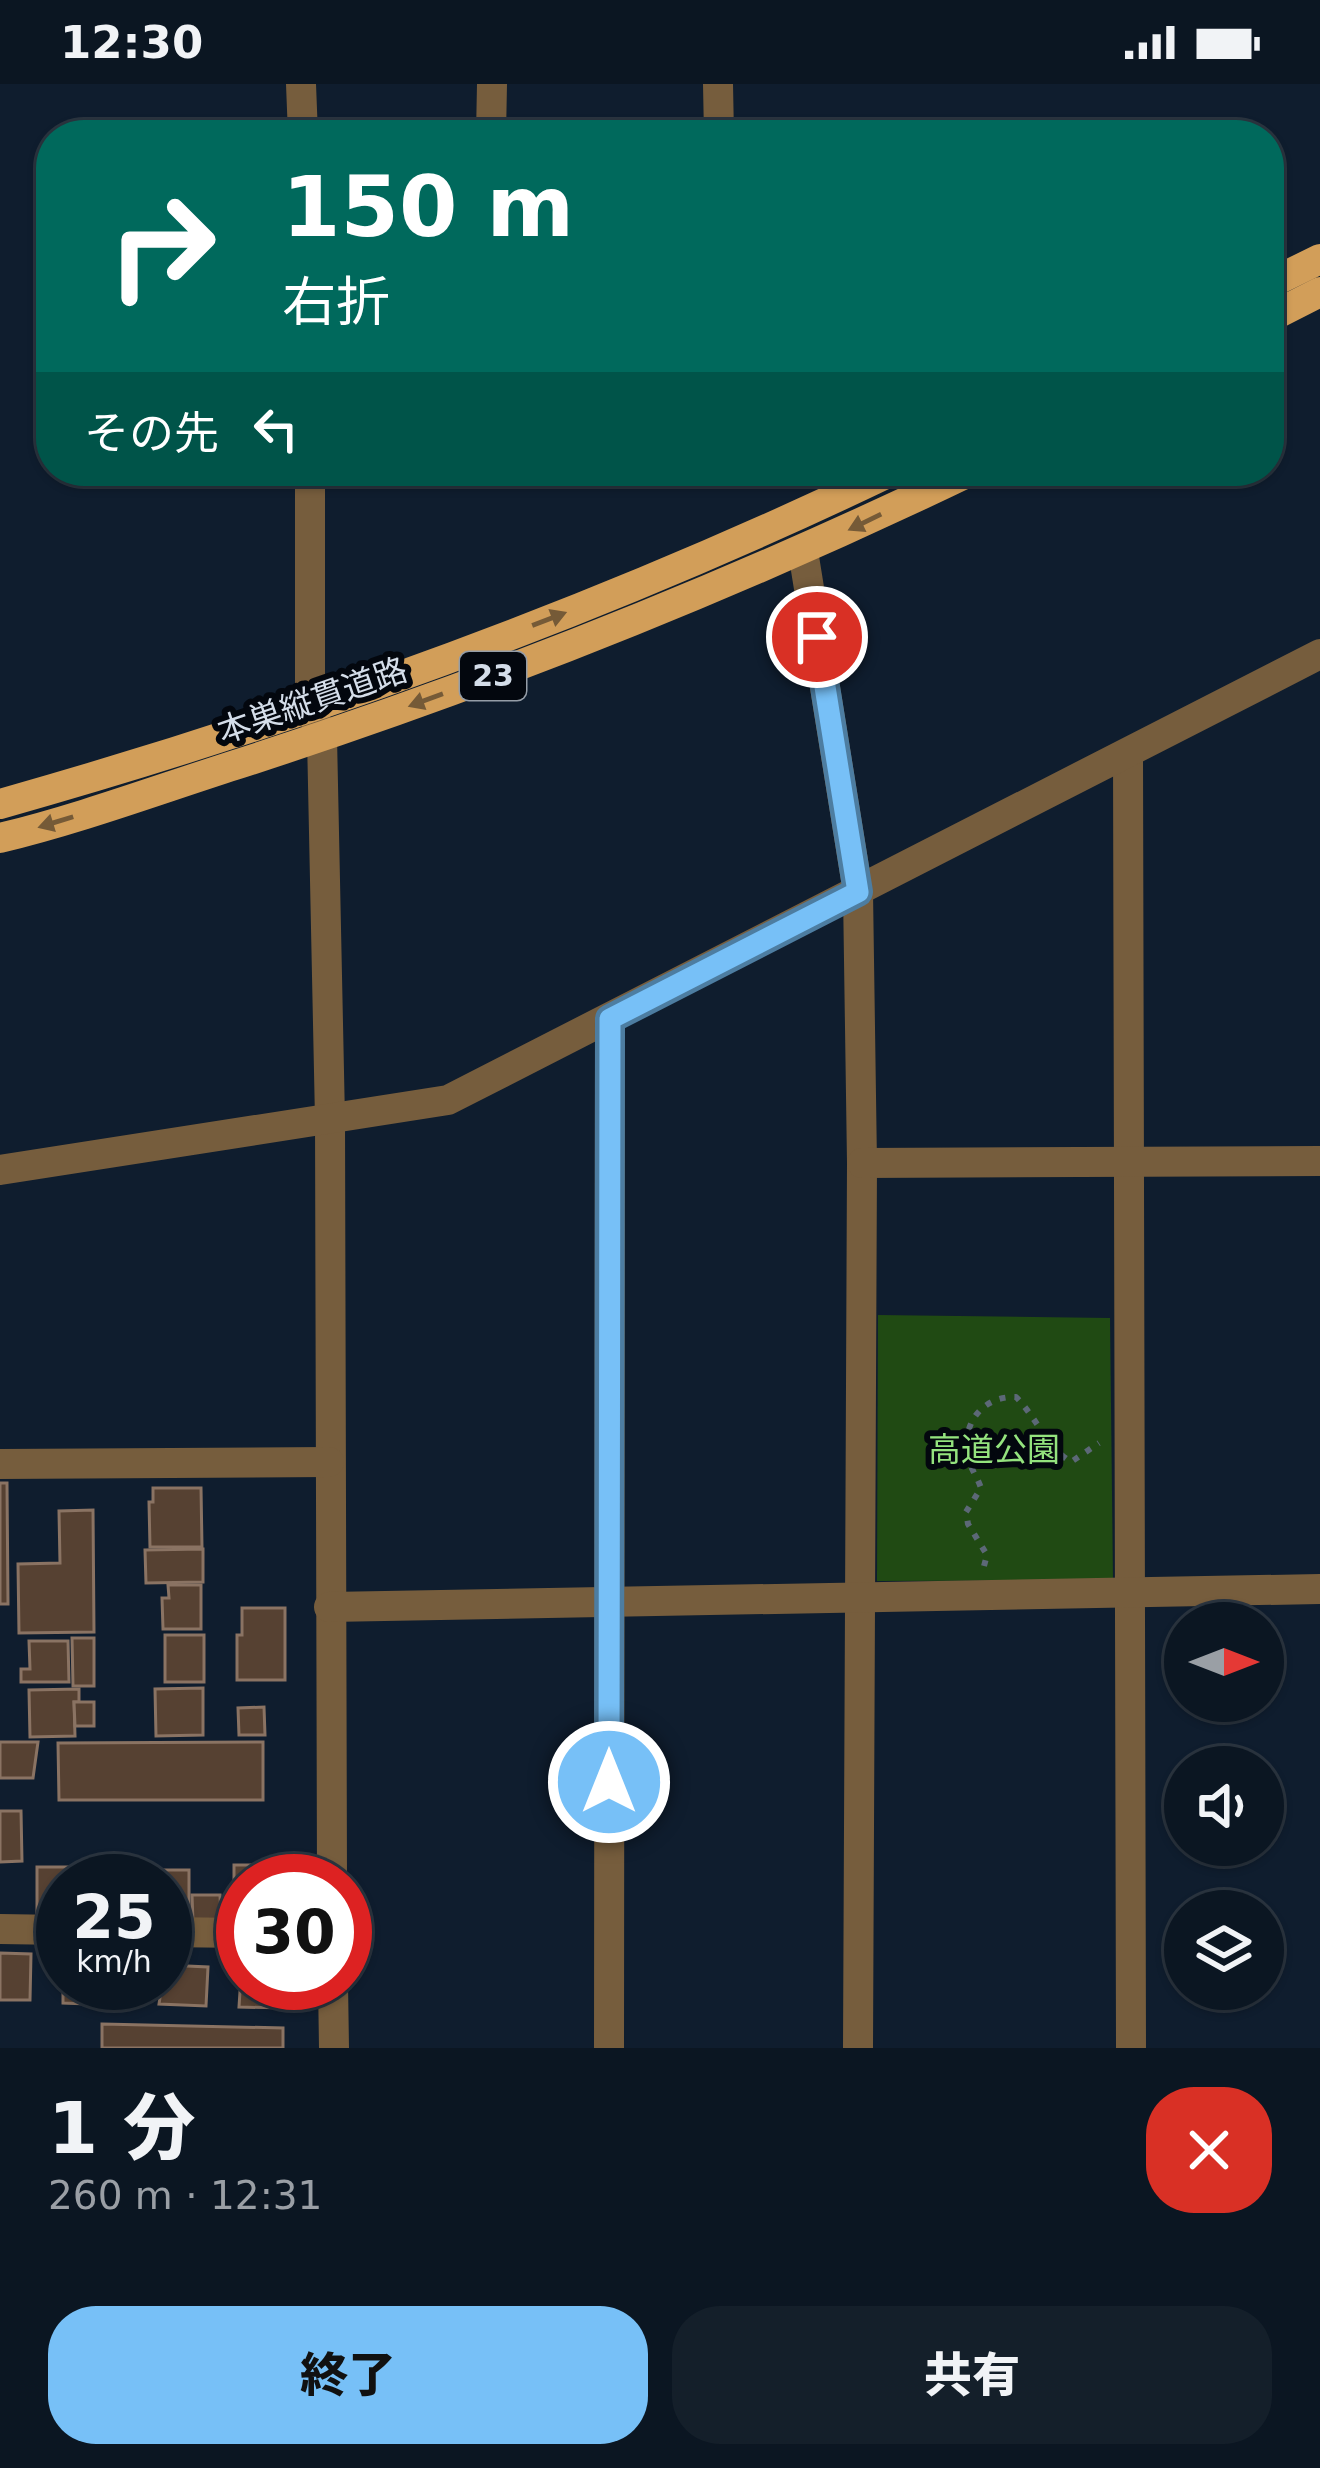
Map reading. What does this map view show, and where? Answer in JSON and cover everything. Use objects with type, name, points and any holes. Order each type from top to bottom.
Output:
[{"type":"main road","points":[[1284,277],[1320,259]]},
{"type":"main road","points":[[1284,310],[1320,292]]},
{"type":"main road","name":"本巣縦貫道路","points":[[0,803],[310,706],[545,621],[861,486]]},
{"type":"main road","name":"本巣縦貫道路","points":[[0,838],[322,737],[558,652],[803,551],[940,486]]},
{"type":"street","points":[[301,84],[302,120]]},
{"type":"street","points":[[491,120],[492,84]]},
{"type":"street","points":[[718,84],[718,120]]},
{"type":"street","points":[[310,486],[310,706],[322,737],[330,1119],[332,1854]]},
{"type":"street","points":[[803,551],[858,892],[862,1163],[859,2048]]},
{"type":"street","points":[[0,1170],[448,1100],[1320,654]]},
{"type":"street","points":[[1128,755],[1131,2048]]},
{"type":"street","points":[[609,2048],[610,1019]]},
{"type":"street","points":[[862,1163],[1320,1160]]},
{"type":"street","points":[[0,1464],[329,1462]]},
{"type":"street","points":[[328,1607],[1320,1588]]},
{"type":"street","points":[[0,1929],[36,1930]]},
{"type":"street","points":[[333,2010],[334,2048]]},
{"type":"path","points":[[976,1596],[987,1555],[966,1512],[981,1488],[967,1459],[967,1432],[986,1402],[1000,1396],[1016,1397],[1060,1455],[1071,1462],[1128,1416]]},
{"type":"green space","name":"高道公園","points":[[878,1315],[1110,1318],[1113,1580],[877,1581]]},
{"type":"building","points":[[0,1483],[7,1483],[8,1604],[0,1604]]},
{"type":"building","points":[[153,1488],[201,1488],[202,1547],[150,1547]]},
{"type":"building","points":[[93,1510],[94,1632],[19,1633],[18,1564],[60,1563],[59,1511]]},
{"type":"building","points":[[203,1549],[203,1582],[146,1583],[145,1550]]},
{"type":"building","points":[[168,1585],[201,1585],[201,1629],[163,1629],[162,1598],[169,1598]]},
{"type":"building","points":[[242,1608],[285,1608],[285,1680],[237,1680]]},
{"type":"building","points":[[165,1635],[204,1635],[204,1682],[165,1682]]},
{"type":"building","points":[[72,1638],[94,1638],[94,1686],[73,1686]]},
{"type":"building","points":[[29,1641],[68,1641],[69,1682],[21,1682],[21,1669],[30,1669]]},
{"type":"building","points":[[203,1688],[203,1735],[156,1736],[155,1689]]},
{"type":"building","points":[[79,1689],[79,1702],[74,1702],[75,1736],[30,1737],[29,1690]]},
{"type":"building","points":[[74,1702],[94,1702],[94,1726],[75,1726]]},
{"type":"building","points":[[264,1707],[265,1735],[239,1735],[238,1708]]},
{"type":"building","points":[[0,1742],[38,1742],[33,1778],[0,1778]]},
{"type":"building","points":[[263,1742],[263,1800],[59,1800],[58,1743]]},
{"type":"building","points":[[0,1811],[21,1811],[22,1861],[0,1862]]},
{"type":"building","points":[[192,1895],[216,1895],[216,1921],[193,1922]]},
{"type":"building","points":[[0,1953],[31,1954],[30,2000],[0,2000]]},
{"type":"building","points":[[192,1966],[208,1967],[206,2006],[192,2005]]},
{"type":"building","points":[[102,2024],[283,2028],[283,2048],[102,2048]]},
{"type":"route","points":[[609,1782],[610,1019],[858,892],[817,637]]}]
